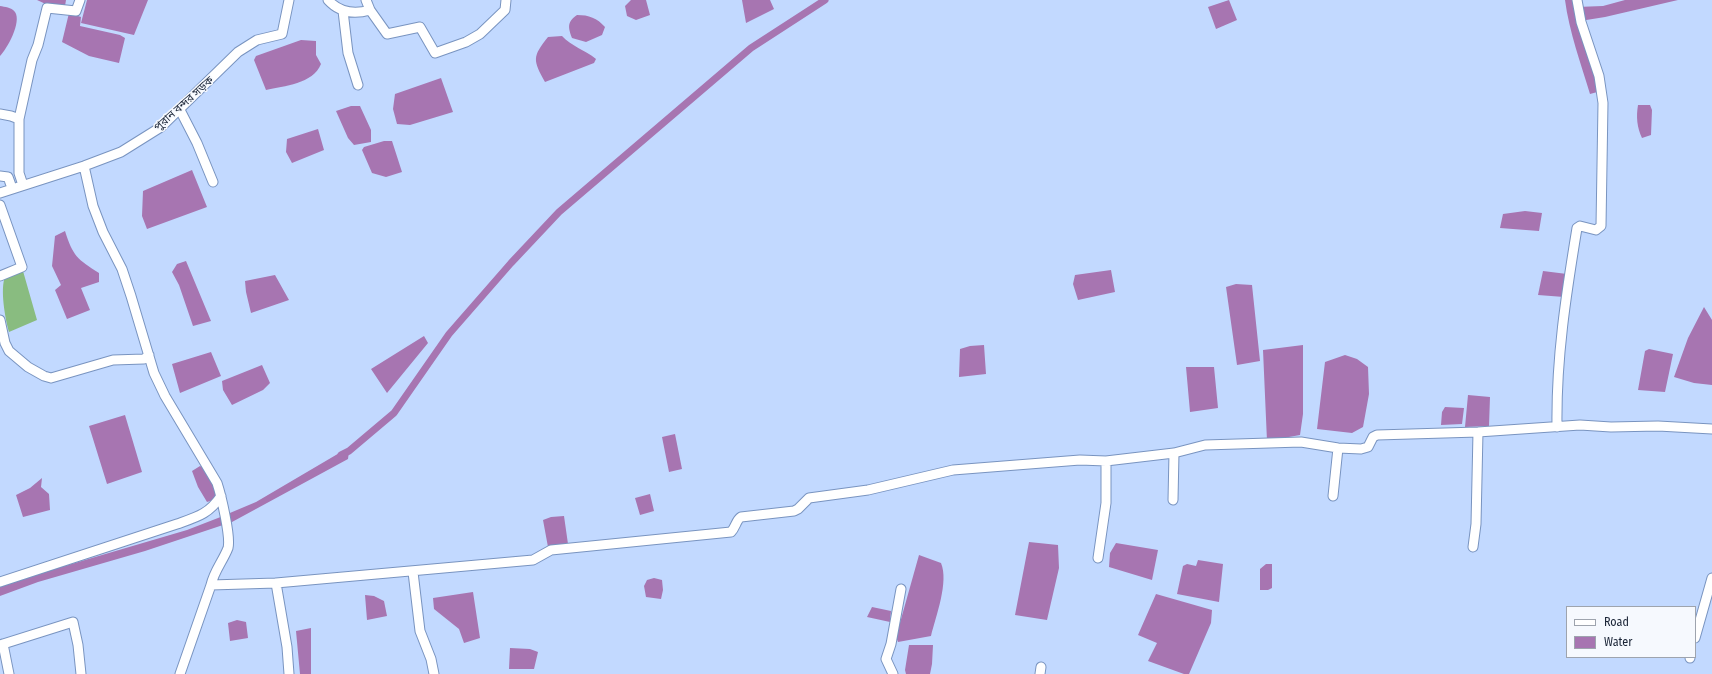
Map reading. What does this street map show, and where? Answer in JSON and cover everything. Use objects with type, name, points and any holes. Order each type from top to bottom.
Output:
[{"type":"street","points":[[22,185],[19,173],[18,119],[32,60],[38,45],[47,8],[76,11],[80,0]]},
{"type":"street","name":"পুরান বন্দর সড়ক","points":[[0,193],[84,166],[121,152],[161,127],[238,52],[257,40],[282,34],[284,31],[287,2],[289,0]]},
{"type":"street","points":[[328,0],[335,7],[343,11],[356,13],[370,10]]},
{"type":"street","points":[[366,0],[370,10],[387,34],[420,27],[435,54],[466,42],[480,34],[505,10],[506,0]]},
{"type":"street","points":[[1558,427],[1558,360],[1577,228],[1580,226],[1596,230],[1601,226],[1603,103],[1600,76],[1581,22],[1577,0]]},
{"type":"street","points":[[343,11],[348,53],[358,85]]},
{"type":"street","points":[[180,110],[197,143],[213,182]]},
{"type":"street","points":[[0,114],[18,119]]},
{"type":"street","points":[[84,166],[93,206],[126,282],[154,373],[165,396],[217,483],[221,496],[228,547],[217,568],[180,674]]},
{"type":"street","points":[[0,176],[8,177],[12,188]]},
{"type":"street","points":[[0,205],[22,267],[0,276]]},
{"type":"street","points":[[0,320],[5,343],[9,351],[28,367],[46,378],[51,378],[113,360],[144,359],[149,355]]},
{"type":"street","points":[[211,585],[276,583],[413,572],[533,560],[551,550],[731,532],[735,528],[738,519],[741,516],[794,511],[809,498],[868,490],[953,470],[1080,460],[1106,461],[1174,453],[1205,445],[1301,442],[1338,448],[1362,449],[1368,447],[1377,435],[1478,432],[1580,425],[1612,427],[1658,426],[1712,429]]},
{"type":"street","points":[[1473,547],[1476,524],[1478,432]]},
{"type":"street","points":[[1333,496],[1338,448]]},
{"type":"street","points":[[1173,500],[1174,453]]},
{"type":"street","points":[[1098,558],[1106,503],[1106,461]]},
{"type":"street","points":[[0,582],[204,514],[214,506],[221,496]]},
{"type":"street","points":[[413,572],[420,631],[431,659],[434,674]]},
{"type":"street","points":[[1696,634],[1712,578]]},
{"type":"street","points":[[276,583],[289,674]]},
{"type":"street","points":[[893,674],[886,659],[891,644],[900,590]]},
{"type":"street","points":[[9,674],[2,644],[73,622],[78,645],[81,674]]},
{"type":"green space","points":[[23,271],[37,320],[9,332],[4,304],[3,289],[5,277],[13,273]]},
{"type":"water","points":[[37,0],[66,0],[65,6],[50,6]]},
{"type":"water","points":[[87,0],[148,0],[134,35],[81,23]]},
{"type":"water","points":[[631,0],[646,0],[650,15],[636,20],[627,16],[625,6]]},
{"type":"water","points":[[742,0],[770,0],[774,9],[746,23]]},
{"type":"water","points":[[1229,0],[1237,20],[1216,29],[1208,7]]},
{"type":"water","points":[[1565,0],[1576,0],[1577,7],[1603,6],[1625,0],[1678,0],[1605,17],[1580,21],[1601,91],[1590,94],[1572,35]]},
{"type":"water","points":[[0,6],[12,9],[17,16],[17,22],[13,35],[0,56]]},
{"type":"water","points":[[69,13],[81,17],[80,26],[120,35],[125,38],[119,63],[89,56],[62,42]]},
{"type":"water","points":[[577,15],[589,16],[599,21],[605,27],[602,35],[586,42],[572,38],[569,25],[571,20]]},
{"type":"water","points":[[562,36],[570,43],[596,59],[594,63],[545,82],[536,63],[537,54],[548,37]]},
{"type":"water","points":[[301,40],[316,41],[316,55],[321,64],[317,71],[312,76],[297,83],[266,90],[254,60],[256,56]]},
{"type":"water","points":[[441,78],[453,112],[410,125],[397,124],[393,109],[395,94]]},
{"type":"water","points":[[1638,105],[1650,105],[1652,110],[1651,135],[1642,138],[1637,122]]},
{"type":"water","points":[[351,106],[360,106],[371,130],[371,142],[354,145],[348,138],[336,111]]},
{"type":"water","points":[[318,129],[324,150],[292,163],[286,152],[287,139]]},
{"type":"water","points":[[384,141],[392,141],[402,172],[386,177],[372,173],[362,150],[364,147]]},
{"type":"water","points":[[192,170],[207,207],[147,229],[142,216],[143,191]]},
{"type":"water","points":[[1525,211],[1542,213],[1539,231],[1500,228],[1503,214]]},
{"type":"water","points":[[65,231],[73,252],[99,273],[99,282],[81,288],[90,310],[67,319],[55,290],[61,285],[52,266],[55,236]]},
{"type":"water","points":[[186,261],[211,321],[193,326],[179,285],[172,272],[177,264]]},
{"type":"water","points":[[1111,270],[1115,292],[1078,300],[1073,284],[1075,275]]},
{"type":"water","points":[[1543,271],[1567,274],[1564,297],[1538,295]]},
{"type":"water","points":[[275,275],[289,300],[251,313],[245,281]]},
{"type":"water","points":[[1236,284],[1252,285],[1260,361],[1237,365],[1226,287]]},
{"type":"water","points":[[1704,307],[1712,320],[1712,385],[1694,383],[1674,377],[1688,338]]},
{"type":"water","points":[[424,336],[428,343],[387,393],[371,369]]},
{"type":"water","points":[[984,345],[986,374],[959,377],[960,349],[970,346]]},
{"type":"water","points":[[1303,345],[1303,414],[1300,435],[1267,441],[1263,350]]},
{"type":"water","points":[[1649,349],[1673,354],[1665,392],[1638,390],[1645,351]]},
{"type":"water","points":[[211,352],[221,376],[180,393],[172,364]]},
{"type":"water","points":[[1345,355],[1357,359],[1368,367],[1369,394],[1363,427],[1352,433],[1317,429],[1325,362]]},
{"type":"water","points":[[262,365],[270,383],[263,390],[232,405],[223,390],[222,381]]},
{"type":"water","points":[[1186,367],[1214,367],[1218,408],[1190,412]]},
{"type":"water","points":[[1468,395],[1490,397],[1489,426],[1465,427]]},
{"type":"water","points":[[1445,407],[1464,408],[1462,424],[1441,425],[1442,412]]},
{"type":"water","points":[[125,415],[142,472],[107,484],[89,426]]},
{"type":"water","points":[[675,434],[682,469],[669,472],[662,437]]},
{"type":"water","points":[[349,451],[348,459],[232,522],[145,551],[38,582],[0,596],[0,585],[187,530],[218,518],[256,502],[341,452]]},
{"type":"water","points":[[200,466],[204,468],[218,488],[217,499],[207,502],[198,487],[192,471]]},
{"type":"water","points":[[42,478],[41,487],[49,494],[50,510],[23,517],[16,495],[30,488]]},
{"type":"water","points":[[650,494],[654,511],[640,515],[635,498]]},
{"type":"water","points":[[564,516],[568,544],[548,547],[543,520],[551,517]]},
{"type":"water","points":[[1029,542],[1058,545],[1059,568],[1047,620],[1015,615]]},
{"type":"water","points":[[1116,543],[1158,550],[1152,580],[1109,567],[1110,553]]},
{"type":"water","points":[[919,555],[941,563],[944,580],[943,589],[931,636],[898,642],[896,637]]},
{"type":"water","points":[[1198,560],[1223,564],[1219,602],[1177,594],[1183,566],[1187,564],[1196,566]]},
{"type":"water","points":[[1266,564],[1272,564],[1272,588],[1268,590],[1260,590],[1260,569]]},
{"type":"water","points":[[654,578],[662,580],[663,590],[661,599],[646,597],[644,586],[647,580]]},
{"type":"water","points":[[473,592],[480,638],[464,643],[459,629],[434,609],[433,598]]},
{"type":"water","points":[[1156,594],[1212,610],[1211,623],[1189,674],[1184,674],[1148,661],[1157,643],[1138,635]]},
{"type":"water","points":[[365,595],[374,596],[384,601],[387,616],[367,620]]},
{"type":"water","points":[[872,607],[891,611],[890,622],[867,617]]},
{"type":"water","points":[[237,620],[246,622],[248,638],[230,641],[228,623]]},
{"type":"water","points":[[311,628],[311,674],[300,674],[296,631]]},
{"type":"water","points":[[909,645],[933,645],[930,674],[906,674],[905,670]]},
{"type":"water","points":[[510,648],[530,649],[538,652],[534,669],[509,669]]},
{"type":"waterway","points":[[341,455],[349,451],[394,413],[449,334],[511,263],[559,212],[751,48],[825,0]]}]
